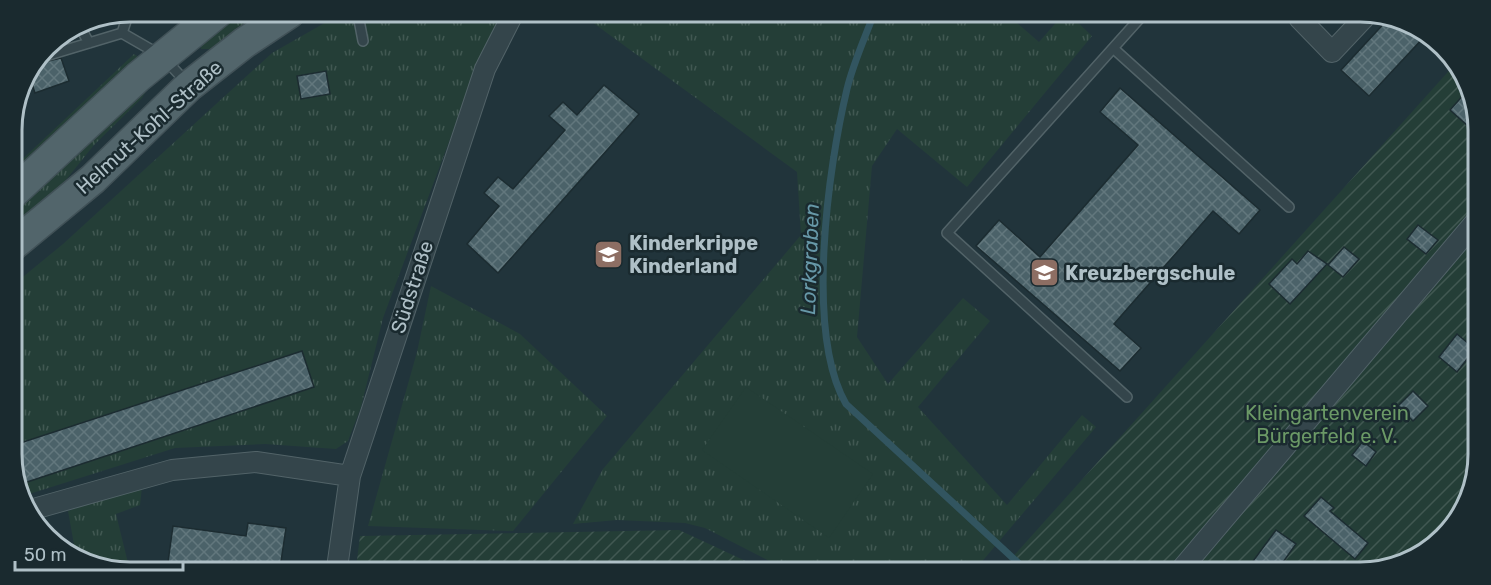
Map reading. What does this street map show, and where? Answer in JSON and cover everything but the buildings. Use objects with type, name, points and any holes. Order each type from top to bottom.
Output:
[{"type":"main road","points":[[23,184],[162,56],[205,22]]},
{"type":"main road","name":"Helmut-Kohl-Straße","points":[[23,237],[93,179],[189,86],[244,43],[276,22]]},
{"type":"street","name":"Südstraße","points":[[338,562],[350,476],[485,69],[509,22]]},
{"type":"street","points":[[1303,22],[1332,52],[1360,22]]},
{"type":"street","points":[[1187,562],[1468,230]]},
{"type":"street","points":[[37,508],[172,470],[256,462],[350,476]]},
{"type":"lane","points":[[122,33],[126,22]]},
{"type":"lane","points":[[359,22],[363,41]]},
{"type":"lane","points":[[1127,397],[947,233],[1137,22]]},
{"type":"lane","points":[[84,33],[89,43]]},
{"type":"lane","points":[[55,53],[122,33],[162,56],[182,75],[189,86]]},
{"type":"lane","points":[[1114,49],[1289,207]]},
{"type":"green space","points":[[226,22],[254,22],[215,49],[201,49],[201,40]]},
{"type":"green space","points":[[326,22],[498,22],[468,91],[383,318],[361,407],[348,441],[336,449],[265,444],[175,448],[30,494],[22,454],[23,277],[63,244],[272,53]]},
{"type":"green space","points":[[592,22],[1016,22],[1039,42],[1057,22],[1077,22],[1092,36],[967,187],[897,129],[872,166],[857,337],[888,384],[963,298],[990,321],[918,407],[1007,505],[1082,415],[1096,427],[982,562],[771,562],[705,528],[685,523],[617,520],[573,524],[603,469],[801,235],[797,172]]},
{"type":"green space","points":[[134,54],[138,57],[136,62],[23,168],[23,159]]},
{"type":"green space","name":"Kleingartenverein Bürgerfeld e. V.","points":[[1449,70],[1460,89],[1468,116],[1468,469],[1463,489],[1454,508],[1437,531],[1414,548],[1395,557],[1368,562],[1008,562]]},
{"type":"green space","points":[[148,88],[142,98],[94,145],[57,191],[23,221],[23,199]]},
{"type":"green space","points":[[431,286],[520,334],[607,416],[513,531],[368,526],[417,352]]},
{"type":"green space","points":[[746,387],[873,474],[829,538],[702,450]]},
{"type":"green space","points":[[142,487],[140,505],[116,514],[128,562],[96,557],[74,546],[68,511]]},
{"type":"green space","points":[[679,530],[748,562],[357,562],[360,536]]},
{"type":"waterway","name":"Lorkgraben","points":[[871,22],[847,89],[833,162],[828,205],[823,294],[826,336],[833,373],[846,404],[1017,562]]},
{"type":"place","name":"Kinderkrippe Kinderland","points":[[608,254]]},
{"type":"place","name":"Kreuzbergschule","points":[[1044,273]]}]
